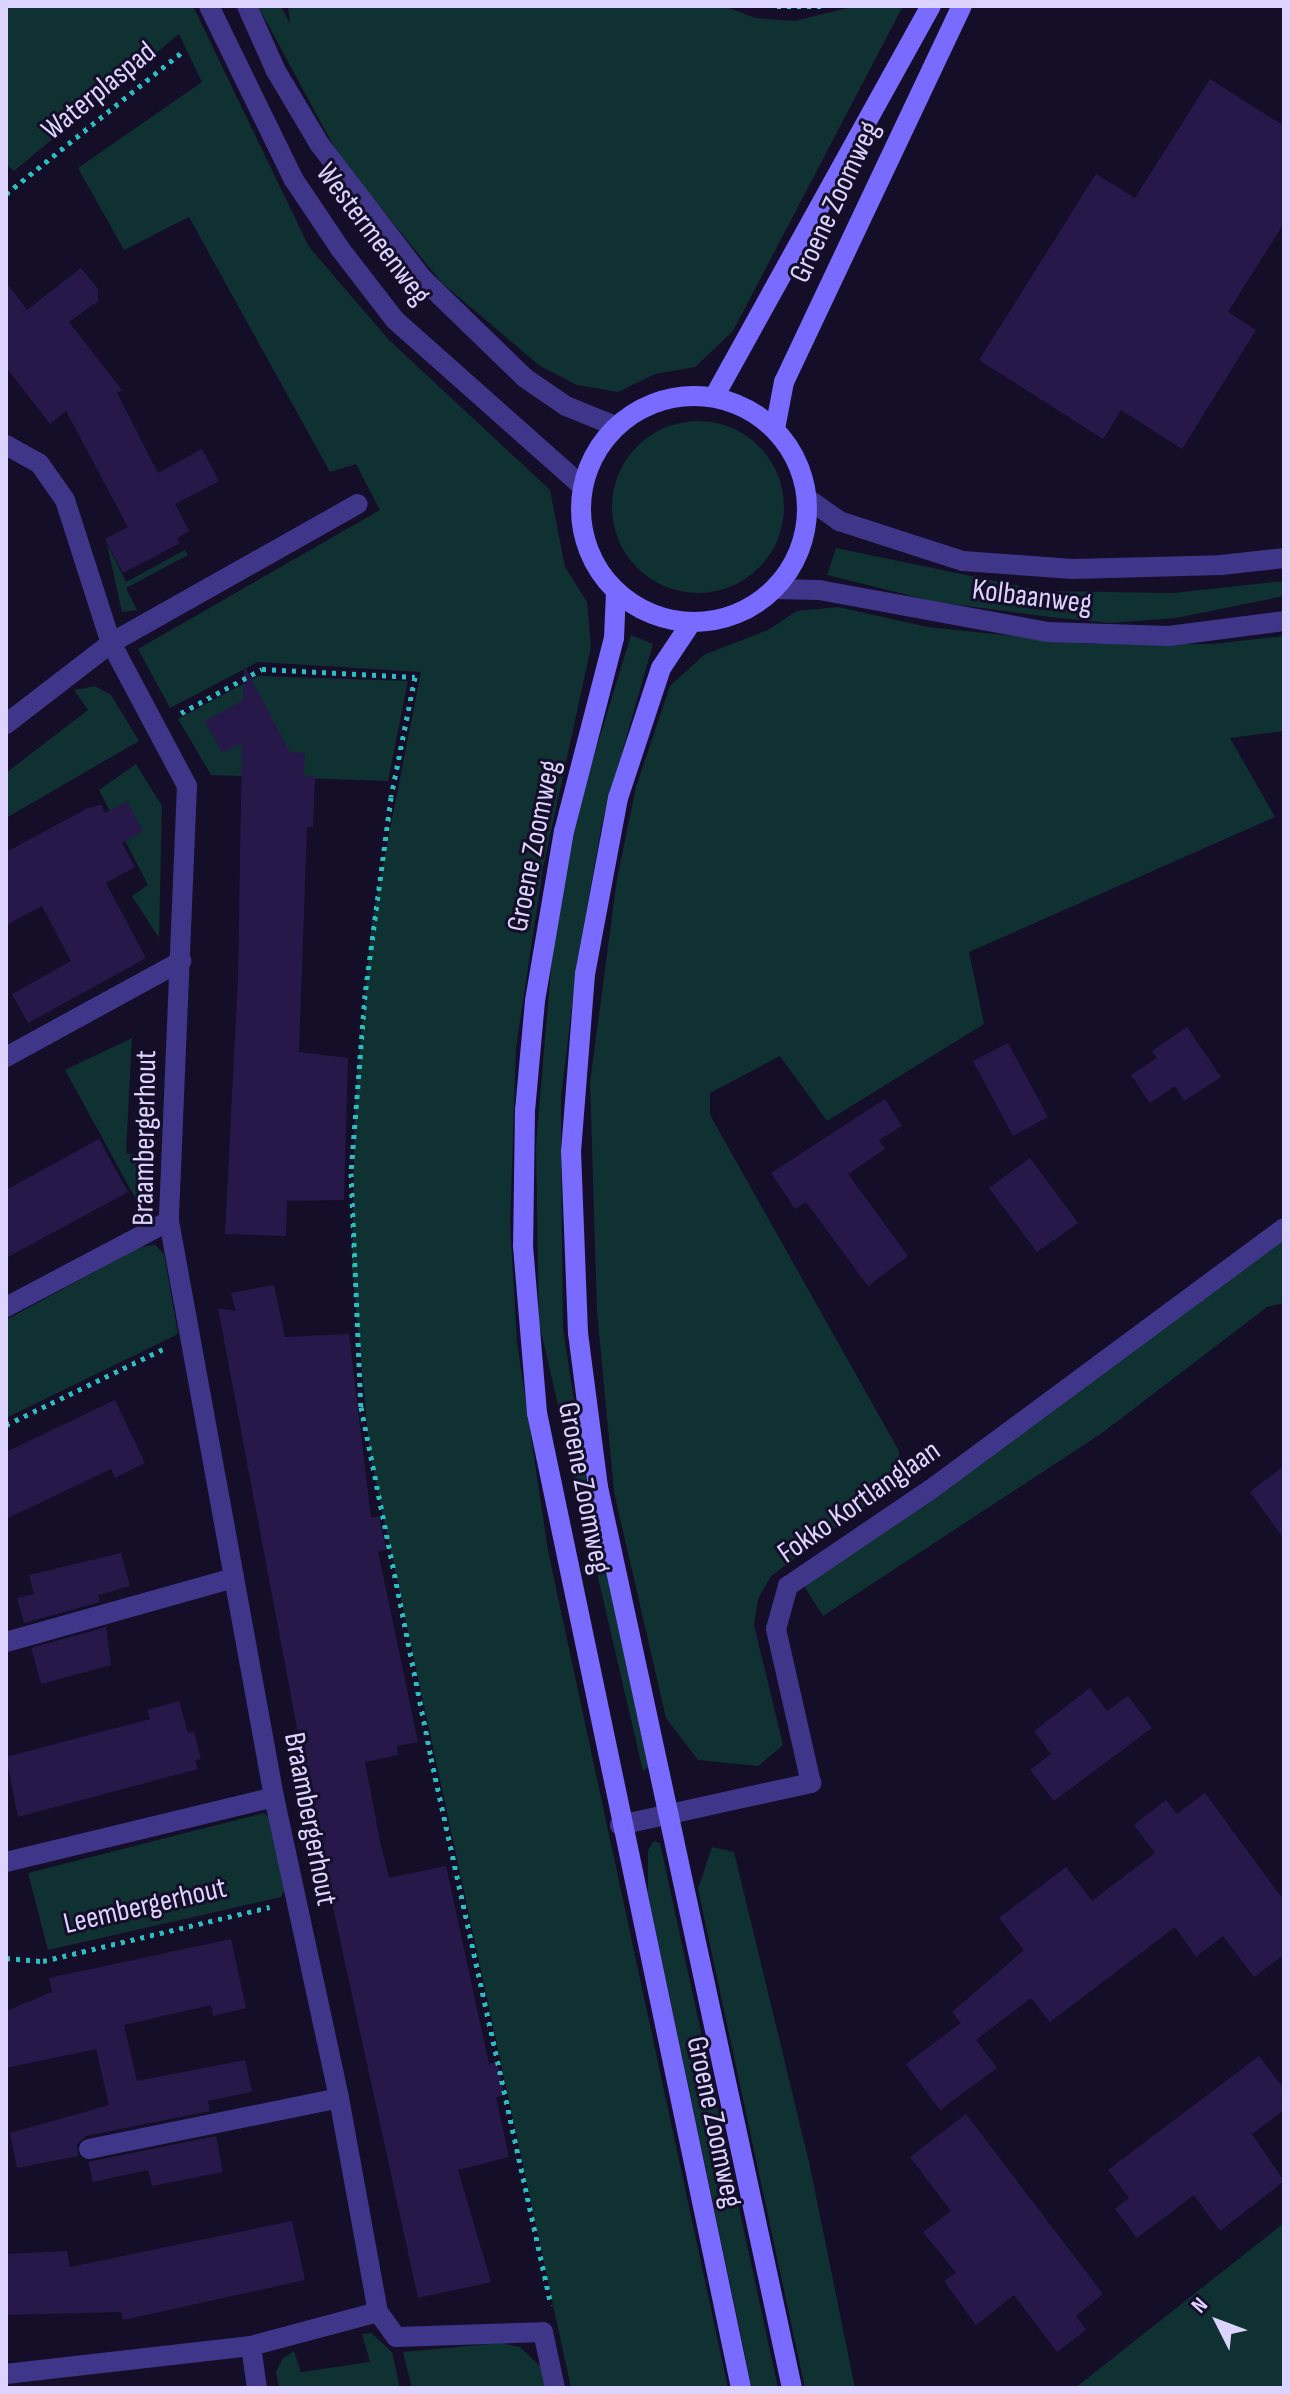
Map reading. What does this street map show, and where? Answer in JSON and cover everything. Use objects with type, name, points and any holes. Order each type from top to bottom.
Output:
[{"type":"main road","name":"Groene Zoomweg","points":[[714,397],[931,6]]},
{"type":"main road","name":"Groene Zoomweg","points":[[775,429],[784,382],[962,6]]},
{"type":"main road","points":[[673,396],[714,397],[743,405],[775,429],[798,461],[808,499],[805,532],[794,563],[775,589],[736,614],[691,623],[651,615],[616,592],[592,562],[580,525],[582,486],[594,454],[615,426],[642,407],[673,396]]},
{"type":"main road","name":"Groene Zoomweg","points":[[616,592],[614,638],[564,831],[535,1001],[525,1110],[523,1246],[537,1413],[620,1825],[741,2388]]},
{"type":"main road","name":"Groene Zoomweg","points":[[691,623],[661,668],[618,798],[585,974],[571,1151],[578,1333],[598,1487],[792,2388]]},
{"type":"street","name":"Westermeenweg","points":[[209,6],[294,180],[395,320],[582,486]]},
{"type":"street","name":"Westermeenweg","points":[[247,6],[276,71],[320,145],[423,279],[525,378],[566,406],[615,426]]},
{"type":"street","name":"Braambergerhout","points":[[6,445],[39,463],[65,500],[111,643],[187,786],[169,1221],[274,1797],[339,2098],[378,2312]]},
{"type":"street","name":"Kolbaanweg","points":[[808,499],[839,521],[963,561],[1073,569],[1284,558]]},
{"type":"street","points":[[6,724],[111,643],[358,504]]},
{"type":"street","name":"Kolbaanweg","points":[[775,589],[819,590],[1048,632],[1169,636],[1284,621]]},
{"type":"street","points":[[6,1057],[181,961]]},
{"type":"street","points":[[6,1307],[169,1221]]},
{"type":"street","name":"Fokko Kortlanglaan","points":[[620,1825],[811,1783],[776,1629],[788,1586],[930,1490],[1284,1228]]},
{"type":"street","points":[[6,1642],[234,1578]]},
{"type":"street","points":[[6,1862],[274,1797]]},
{"type":"street","points":[[89,2149],[339,2098]]},
{"type":"street","points":[[6,2374],[251,2346],[378,2312],[396,2337],[543,2332],[555,2388]]},
{"type":"street","points":[[251,2346],[257,2388]]},
{"type":"path","points":[[777,6],[823,6]]},
{"type":"path","name":"Waterplaspad","points":[[7,191],[181,53]]},
{"type":"path","points":[[156,727],[262,669],[415,677],[391,797],[365,995],[351,1173],[361,1407],[431,1758],[555,2321],[543,2332]]},
{"type":"path","points":[[6,1425],[190,1336]]},
{"type":"path","name":"Leembergerhout","points":[[6,1958],[43,1961],[296,1901]]},
{"type":"green space","points":[[6,6],[193,6],[309,247],[389,340],[550,490],[565,567],[587,602],[591,647],[543,868],[516,1048],[510,1224],[517,1342],[548,1551],[728,2388],[571,2388],[370,1455],[352,1265],[355,1103],[372,921],[421,672],[258,662],[170,708],[138,649],[380,510],[356,464],[330,472],[189,217],[124,250],[78,168],[202,82],[179,34],[14,171],[6,164]]},
{"type":"green space","points":[[258,6],[281,6],[290,24],[288,6],[724,6],[755,18],[794,21],[856,6],[903,6],[733,331],[695,367],[655,374],[618,392],[577,385],[540,366],[442,283],[340,158]]},
{"type":"green space","points":[[698,421],[731,427],[759,446],[778,474],[784,507],[778,540],[759,568],[731,587],[698,593],[665,587],[637,568],[618,540],[612,507],[618,474],[637,446],[665,427]]},
{"type":"green space","points":[[107,544],[126,582],[185,550],[188,555],[126,588],[137,610],[122,612]]},
{"type":"green space","points":[[836,548],[1043,591],[1173,593],[1284,581],[1284,596],[1176,618],[1110,623],[1050,617],[936,602],[827,575]]},
{"type":"green space","points":[[838,607],[928,627],[1089,644],[1212,644],[1284,636],[1284,731],[1230,738],[1275,817],[969,952],[984,1024],[827,1121],[780,1056],[710,1093],[710,1115],[899,1451],[899,1481],[771,1576],[758,1599],[754,1625],[783,1745],[758,1766],[698,1760],[666,1718],[614,1492],[597,1311],[590,1082],[617,879],[636,787],[670,686],[704,655],[768,630],[797,611]]},
{"type":"green space","points":[[631,635],[653,644],[602,823],[577,964],[561,1098],[561,1156],[563,1329],[587,1483],[648,1767],[643,1771],[539,1323],[536,1145],[553,944],[579,805]]},
{"type":"green space","points":[[258,676],[408,681],[388,781],[211,775],[178,719]]},
{"type":"green space","points":[[95,686],[111,695],[139,741],[6,818],[6,773],[88,710],[74,690]]},
{"type":"green space","points":[[136,764],[162,806],[159,938],[132,896],[148,885],[99,790]]},
{"type":"green space","points":[[132,1038],[126,1153],[153,1159],[152,1197],[144,1214],[65,1070]]},
{"type":"green space","points":[[1284,1238],[1284,1303],[1267,1307],[1102,1433],[823,1616],[804,1586]]},
{"type":"green space","points":[[155,1245],[164,1254],[178,1334],[6,1418],[6,1320],[140,1247]]},
{"type":"green space","points":[[264,1813],[272,1821],[285,1889],[281,1897],[48,1950],[28,1873]]},
{"type":"green space","points":[[654,1841],[660,1843],[778,2388],[752,2388],[648,1893],[648,1850]]},
{"type":"green space","points":[[712,1847],[734,1852],[809,2162],[855,2388],[805,2388],[698,1889]]},
{"type":"green space","points":[[1284,2223],[1284,2388],[1075,2388]]},
{"type":"green space","points":[[371,2333],[392,2352],[400,2388],[279,2388],[276,2372],[283,2358],[294,2351],[301,2372],[370,2362],[362,2334]]},
{"type":"green space","points":[[501,2343],[520,2347],[542,2368],[545,2388],[412,2388],[403,2352]]},
{"type":"building","points":[[1210,79],[1284,126],[1284,223],[1228,312],[1256,330],[1182,449],[1121,410],[1103,439],[979,360],[1096,174],[1135,198]]},
{"type":"building","points":[[81,268],[98,289],[98,301],[69,322],[122,390],[117,393],[158,473],[202,449],[219,481],[175,504],[189,531],[177,538],[180,543],[123,573],[105,539],[128,527],[66,411],[50,424],[6,367],[6,282],[27,310]]},
{"type":"building","points":[[244,665],[290,752],[305,753],[304,776],[315,776],[313,827],[307,827],[299,1052],[348,1058],[344,1200],[287,1201],[286,1236],[225,1234],[238,977],[242,743],[222,753],[205,721],[243,700]]},
{"type":"building","points":[[127,801],[143,831],[122,843],[135,867],[106,883],[146,958],[28,1023],[12,994],[71,961],[42,906],[6,925],[6,852],[88,808],[101,805],[105,813]]},
{"type":"building","points":[[1187,1027],[1221,1077],[1184,1101],[1175,1086],[1150,1103],[1131,1075],[1157,1058],[1152,1051]]},
{"type":"building","points":[[1008,1043],[1048,1117],[1013,1136],[973,1061]]},
{"type":"building","points":[[885,1099],[902,1126],[879,1140],[885,1149],[848,1174],[908,1256],[868,1286],[806,1202],[795,1209],[771,1173]]},
{"type":"building","points":[[99,1139],[128,1192],[6,1258],[6,1190]]},
{"type":"building","points":[[1030,1158],[1078,1223],[1037,1252],[989,1188]]},
{"type":"building","points":[[274,1285],[285,1337],[349,1334],[371,1518],[379,1516],[386,1550],[378,1551],[418,1742],[397,1746],[398,1755],[365,1762],[380,1841],[389,1878],[446,1866],[489,2064],[497,2062],[504,2095],[496,2097],[509,2157],[458,2170],[491,2282],[418,2298],[317,1834],[218,1308],[236,1311],[231,1293]]},
{"type":"building","points":[[115,1400],[145,1463],[115,1478],[111,1469],[6,1519],[6,1452]]},
{"type":"building","points":[[1284,1466],[1284,1539],[1250,1492]]},
{"type":"building","points":[[121,1553],[130,1586],[98,1595],[100,1602],[24,1623],[17,1598],[34,1594],[29,1575]]},
{"type":"building","points":[[106,1627],[111,1665],[41,1684],[31,1648]]},
{"type":"building","points":[[1090,1688],[1107,1711],[1128,1696],[1152,1728],[1054,1801],[1030,1770],[1051,1754],[1034,1731]]},
{"type":"building","points":[[179,1701],[188,1733],[194,1732],[201,1759],[195,1760],[198,1769],[18,1817],[6,1757],[150,1719],[147,1710]]},
{"type":"building","points":[[1205,1793],[1284,1901],[1284,1955],[1254,1977],[1223,1936],[1196,1957],[1175,1927],[1050,2022],[1031,1998],[976,2040],[997,2068],[940,2110],[906,2064],[961,2023],[952,2012],[1024,1950],[999,1918],[1066,1867],[1092,1901],[1155,1853],[1134,1825],[1166,1800],[1177,1814]]},
{"type":"building","points":[[231,1939],[246,2008],[213,2016],[211,2005],[124,2025],[137,2081],[245,2060],[252,2092],[208,2101],[210,2111],[86,2136],[77,2144],[78,2156],[17,2168],[10,2133],[109,2105],[96,2049],[6,2068],[6,2011],[52,1992],[49,1978]]},
{"type":"building","points":[[1259,2056],[1284,2089],[1284,2110],[1252,2134],[1284,2181],[1220,2231],[1194,2195],[1137,2238],[1115,2209],[1129,2198],[1108,2170]]},
{"type":"building","points":[[966,2114],[1103,2294],[1076,2316],[1086,2330],[1057,2352],[1014,2295],[976,2325],[944,2281],[956,2273],[923,2232],[951,2211],[910,2157]]},
{"type":"building","points":[[216,2136],[223,2172],[152,2186],[148,2170],[93,2182],[88,2162]]},
{"type":"building","points":[[292,2221],[305,2280],[123,2320],[121,2312],[6,2315],[6,2254],[67,2251],[70,2267]]}]
